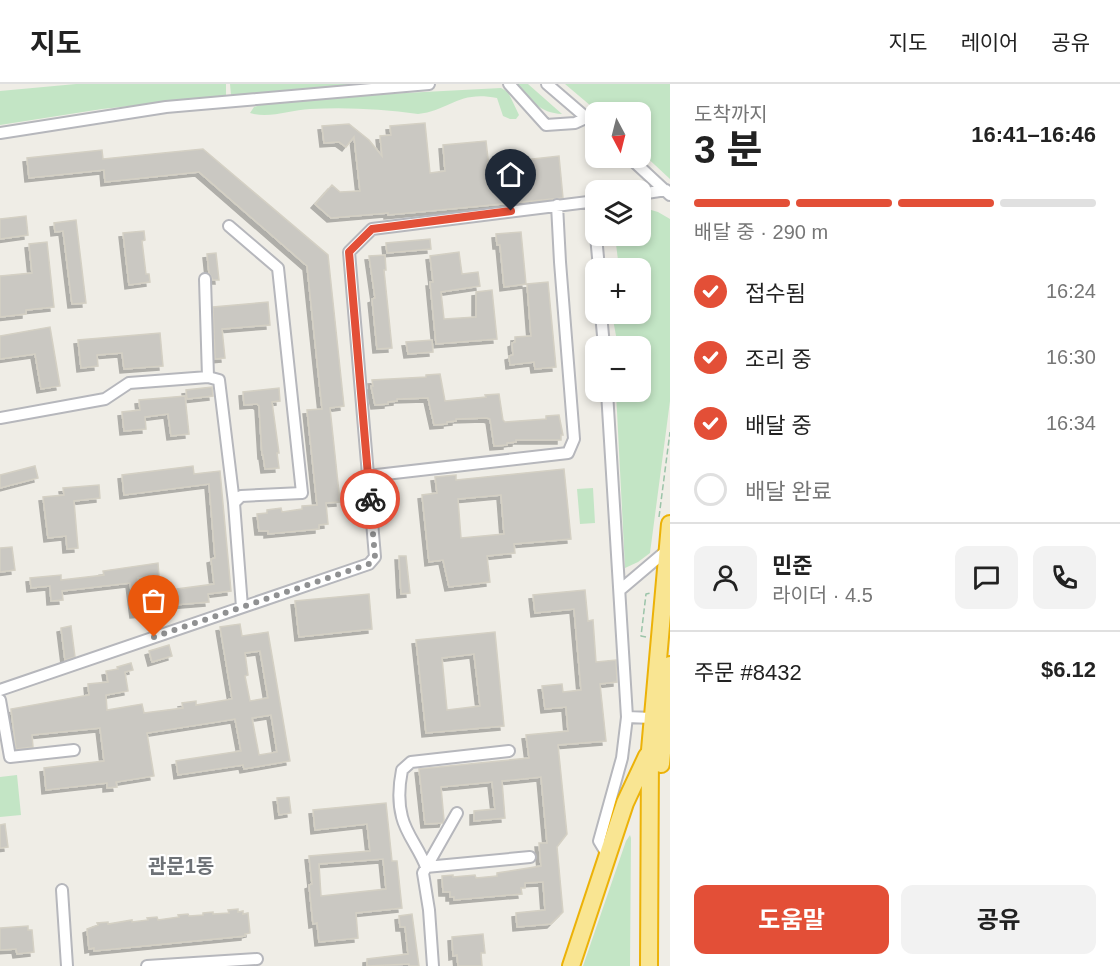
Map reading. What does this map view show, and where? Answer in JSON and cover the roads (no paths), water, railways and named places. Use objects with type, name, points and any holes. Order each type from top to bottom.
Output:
[{"type":"highway","points":[[660,966],[655,749],[652,718],[670,524]]},
{"type":"highway","points":[[649,966],[655,749],[670,665]]},
{"type":"highway","points":[[655,749],[670,774]]},
{"type":"highway","points":[[571,966],[625,803],[655,749]]},
{"type":"street","points":[[0,133],[166,107],[429,84]]},
{"type":"street","points":[[508,84],[546,125],[575,123],[585,118]]},
{"type":"street","points":[[548,84],[585,117]]},
{"type":"street","points":[[641,168],[668,193]]},
{"type":"street","points":[[651,194],[668,193]]},
{"type":"street","points":[[0,690],[369,564],[375,557],[349,252],[372,229],[585,202]]},
{"type":"street","points":[[368,476],[568,453],[574,439],[557,206]]},
{"type":"street","points":[[229,226],[278,268],[302,493],[241,496],[234,503]]},
{"type":"street","points":[[205,279],[208,377]]},
{"type":"street","points":[[0,418],[105,399],[129,383],[208,377],[219,380],[234,503],[242,607]]},
{"type":"street","points":[[608,402],[627,717],[622,758],[599,841],[608,856]]},
{"type":"street","points":[[620,590],[666,551]]},
{"type":"street","points":[[0,700],[10,757],[74,750]]},
{"type":"street","points":[[627,717],[652,718]]},
{"type":"street","points":[[426,867],[421,852],[402,818],[399,786],[402,770],[411,762],[509,751]]},
{"type":"street","points":[[433,966],[429,910],[423,873],[457,813]]},
{"type":"street","points":[[426,867],[530,857]]},
{"type":"street","points":[[62,890],[67,966]]},
{"type":"street","points":[[147,966],[257,959]]},
{"type":"district","name":"관문1동","points":[[181,866]]}]
